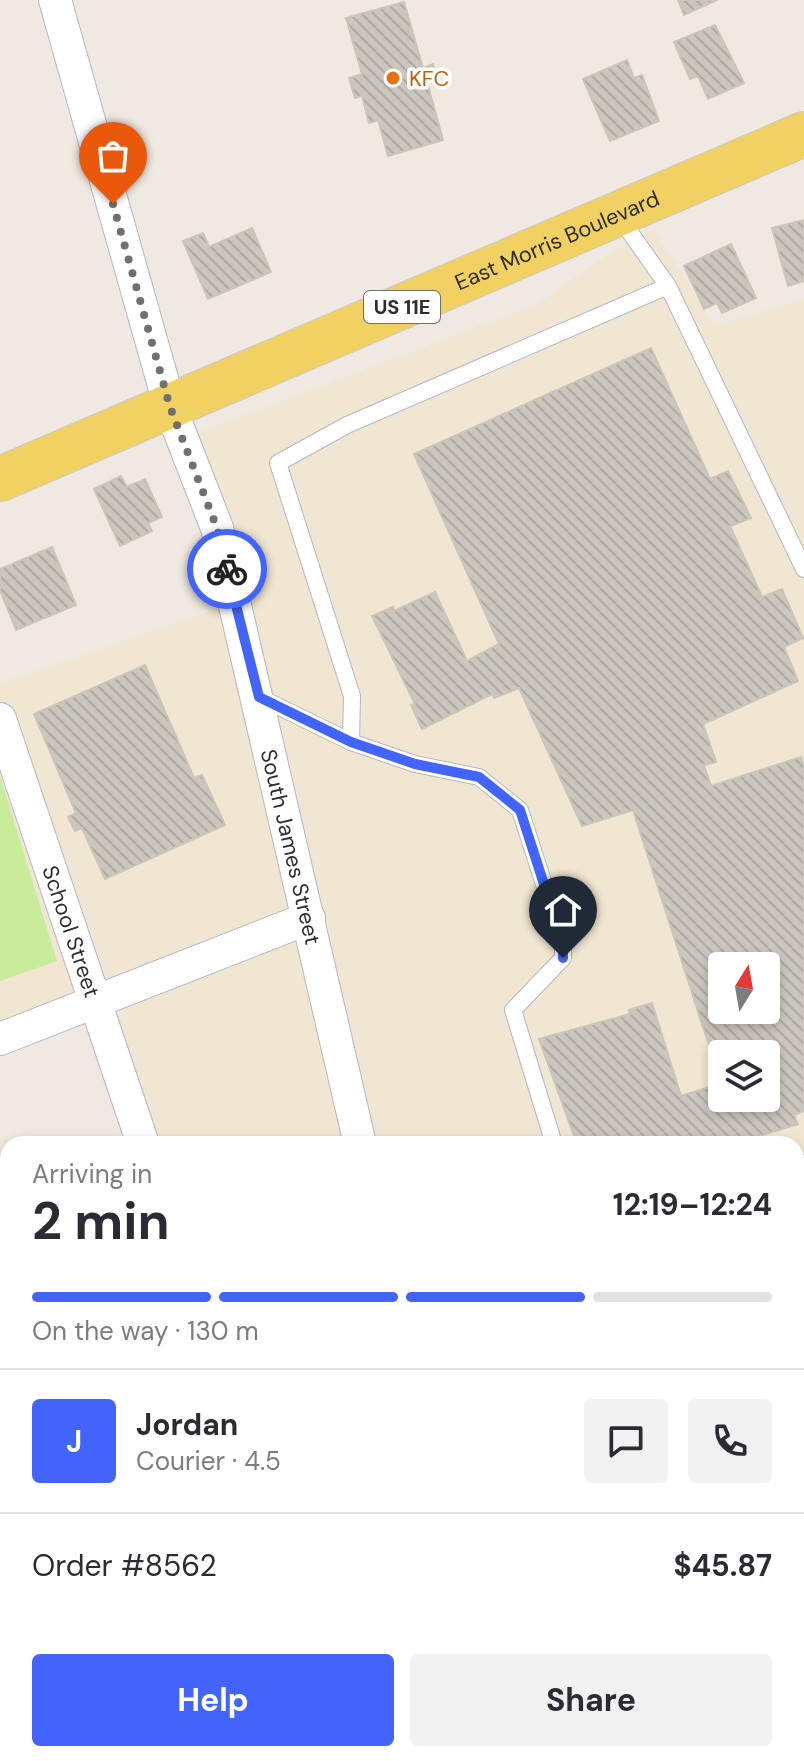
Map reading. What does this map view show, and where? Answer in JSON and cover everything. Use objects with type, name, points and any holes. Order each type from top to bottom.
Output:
[{"type":"main road","name":"East Morris Boulevard","points":[[0,479],[804,134]]},
{"type":"street","name":"South James Street","points":[[55,0],[170,407],[217,528],[259,697],[358,1136]]},
{"type":"street","name":"School Street","points":[[0,719],[140,1136]]},
{"type":"street","points":[[0,1039],[309,918]]},
{"type":"lane","points":[[617,215],[668,286],[804,569]]},
{"type":"lane","points":[[351,742],[352,696],[278,463],[347,425],[668,286]]},
{"type":"lane","points":[[259,697],[351,742],[415,764],[479,777],[520,810],[563,943],[563,958],[513,1010],[552,1136]]},
{"type":"shaded area","points":[[654,230],[715,325],[804,299],[804,1136],[140,1136],[93,1001],[0,1039],[0,683],[235,603],[182,439],[537,304],[606,256]]},
{"type":"green space","points":[[0,776],[57,961],[0,981]]},
{"type":"building","points":[[678,0],[717,0],[684,15]]},
{"type":"building","name":"KFC","points":[[404,2],[423,68],[433,64],[437,79],[427,82],[443,140],[388,156],[378,120],[369,123],[362,96],[355,98],[349,78],[362,74],[346,18]]},
{"type":"building","points":[[715,25],[744,83],[708,99],[698,76],[690,79],[674,42]]},
{"type":"building","points":[[627,60],[634,78],[642,75],[659,121],[610,141],[583,79]]},
{"type":"building","points":[[804,220],[804,281],[788,286],[772,228]]},
{"type":"building","points":[[252,228],[271,272],[208,299],[183,241],[203,233],[209,247]]},
{"type":"building","points":[[731,244],[756,298],[722,313],[717,303],[704,309],[684,266]]},
{"type":"building","points":[[651,348],[710,479],[728,471],[751,518],[730,526],[762,597],[782,589],[803,638],[784,647],[798,681],[703,724],[716,762],[704,765],[711,786],[801,757],[804,765],[804,1111],[794,1115],[798,1124],[759,1136],[574,1136],[539,1039],[630,1014],[629,1010],[652,1003],[681,1096],[708,1087],[708,1112],[780,1112],[780,1040],[708,1040],[708,1042],[633,810],[582,826],[519,688],[494,698],[492,694],[422,729],[411,705],[415,704],[372,616],[393,607],[394,611],[435,592],[467,661],[499,644],[414,454]]},
{"type":"building","points":[[121,476],[127,487],[145,479],[162,517],[148,523],[152,531],[120,546],[94,489]]},
{"type":"building","points":[[52,547],[76,605],[16,630],[0,590],[0,569]]},
{"type":"building","points":[[145,665],[194,778],[202,775],[225,825],[105,879],[82,828],[75,831],[68,817],[76,813],[34,714]]},
{"type":"way so far","points":[[113,204],[170,407],[217,528],[227,569]]},
{"type":"place","name":"KFC","points":[[393,78]]},
{"type":"route","points":[[227,569],[259,697],[351,742],[415,764],[479,777],[520,810],[563,943],[563,958]]}]
